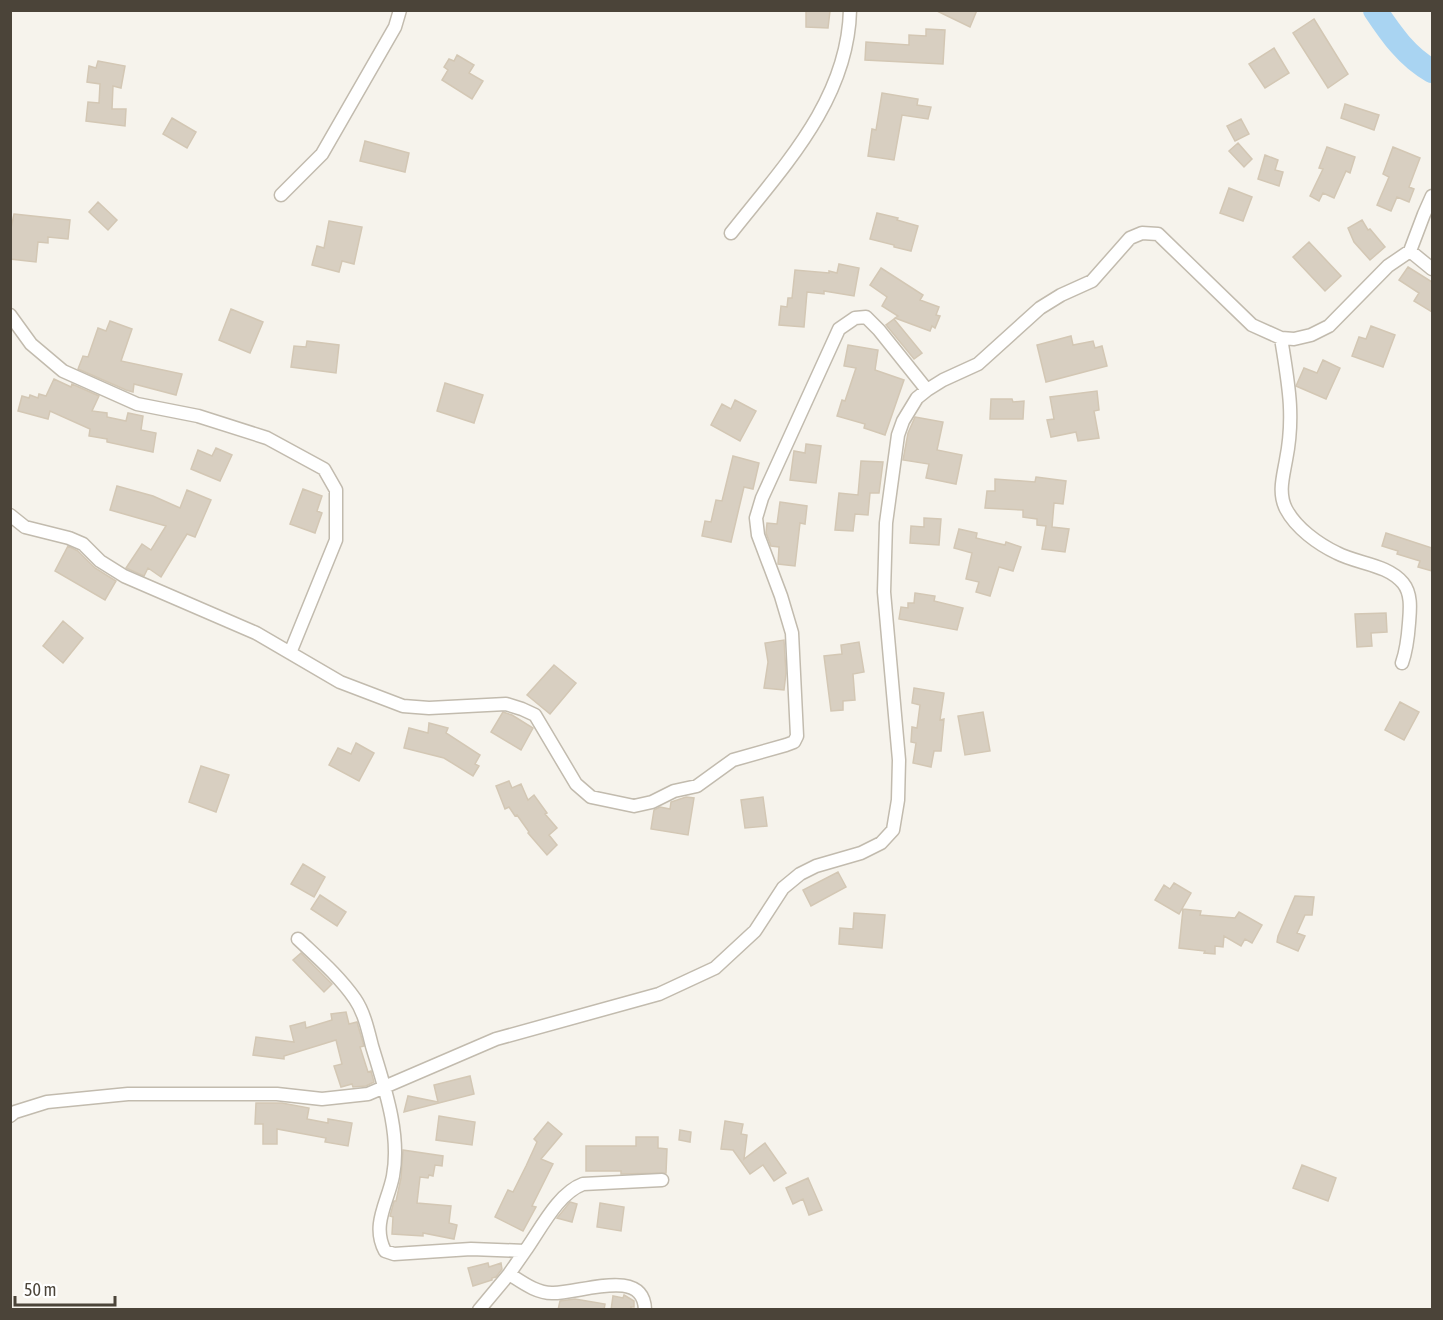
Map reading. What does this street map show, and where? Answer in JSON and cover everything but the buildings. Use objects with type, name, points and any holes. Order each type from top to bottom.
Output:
[{"type":"street","points":[[281,195],[322,154],[395,27],[400,10]]},
{"type":"street","points":[[731,233],[806,138],[836,83],[850,32],[850,10]]},
{"type":"street","points":[[10,1116],[15,1112],[47,1102],[128,1094],[277,1094],[322,1099],[368,1094],[496,1039],[659,994],[715,968],[755,932],[783,888],[800,874],[816,866],[861,853],[881,843],[892,830],[898,801],[899,760],[884,592],[886,523],[898,435],[917,398],[927,390],[978,364],[1040,308],[1061,295],[1092,281],[1130,238],[1142,233],[1158,234],[1252,325],[1281,338],[1294,339],[1311,335],[1329,326],[1388,266],[1410,251],[1432,196]]},
{"type":"street","points":[[1410,251],[1432,269]]},
{"type":"street","points":[[10,315],[31,344],[63,370],[137,404],[198,416],[267,438],[324,468],[336,490],[336,540],[290,653]]},
{"type":"street","points":[[10,515],[25,527],[69,538],[83,544],[100,561],[124,576],[256,633],[340,682],[403,706],[429,708],[506,704],[522,709],[535,715],[576,784],[591,797],[641,806],[674,791],[697,786],[733,760],[794,742],[797,736],[792,633],[781,596],[758,536],[756,518],[762,498],[839,329],[855,318],[866,317],[927,390]]},
{"type":"street","points":[[1281,338],[1292,410],[1290,440],[1281,485],[1286,509],[1298,527],[1337,553],[1384,570],[1404,583],[1411,605],[1407,648],[1402,663]]},
{"type":"street","points":[[298,939],[341,981],[357,1001],[365,1020],[384,1087],[394,1136],[393,1176],[381,1213],[379,1229],[385,1251],[394,1254],[471,1249],[525,1251]]},
{"type":"street","points":[[479,1310],[509,1274],[563,1196],[575,1187],[583,1184],[663,1180]]},
{"type":"street","points":[[509,1274],[533,1288],[550,1293],[628,1285],[638,1291],[645,1300],[645,1310]]},
{"type":"waterway","points":[[1375,10],[1407,52],[1432,71]]}]
